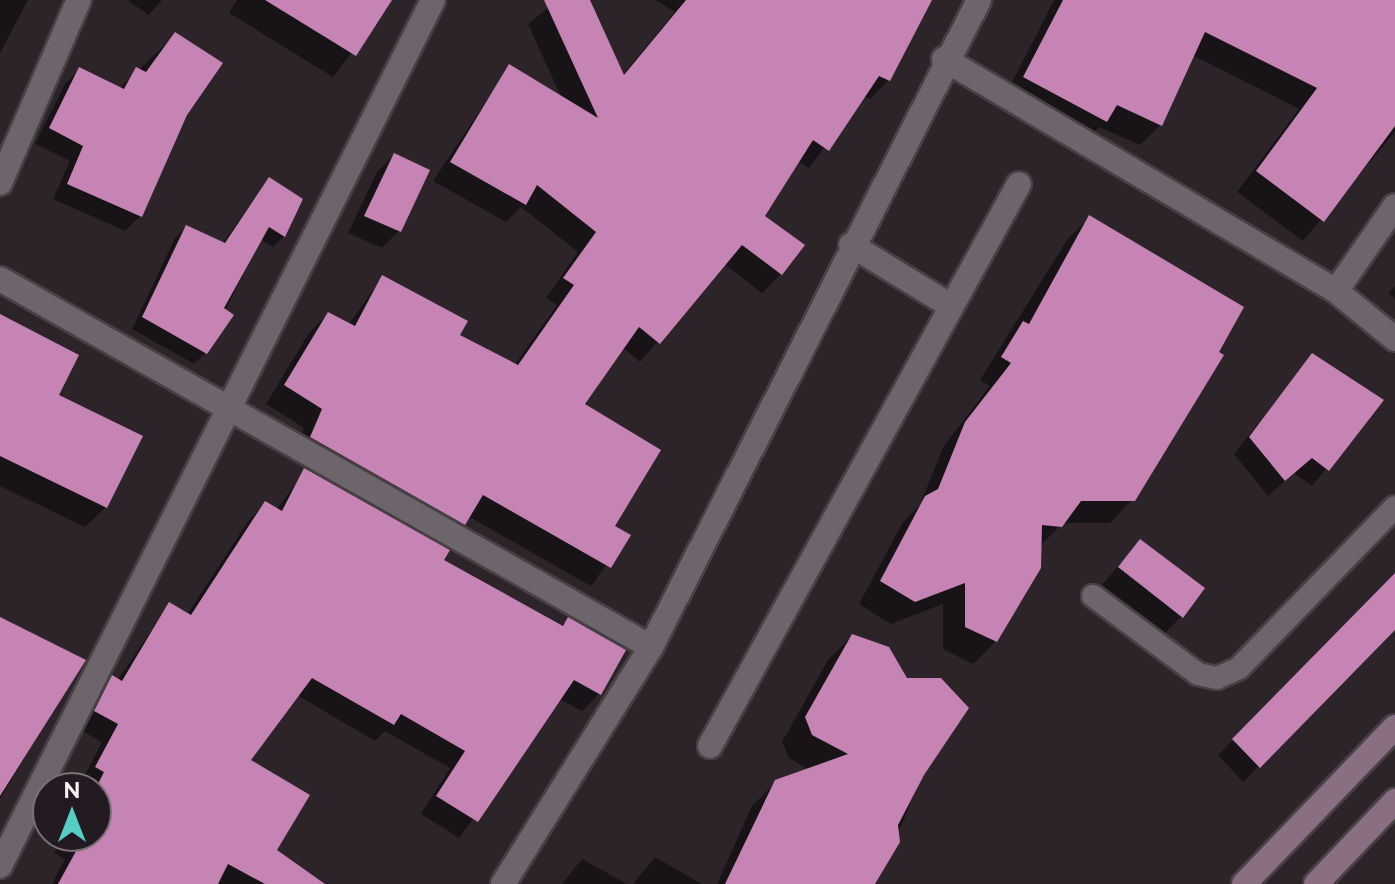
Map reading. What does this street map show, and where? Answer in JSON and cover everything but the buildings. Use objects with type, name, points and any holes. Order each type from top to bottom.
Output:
[{"type":"main road","points":[[1244,884],[1395,727]]},
{"type":"main road","points":[[1316,884],[1395,801]]},
{"type":"street","points":[[0,183],[79,0]]},
{"type":"street","points":[[0,866],[232,412],[433,0]]},
{"type":"street","points":[[503,884],[651,647],[944,59],[979,0]]},
{"type":"street","points":[[944,59],[1336,291],[1395,339]]},
{"type":"street","points":[[710,746],[1019,184]]},
{"type":"street","points":[[1336,291],[1395,206]]},
{"type":"street","points":[[851,245],[951,306]]},
{"type":"street","points":[[0,279],[651,647]]},
{"type":"lane","points":[[1093,596],[1198,674],[1217,678],[1239,668],[1395,507]]}]
